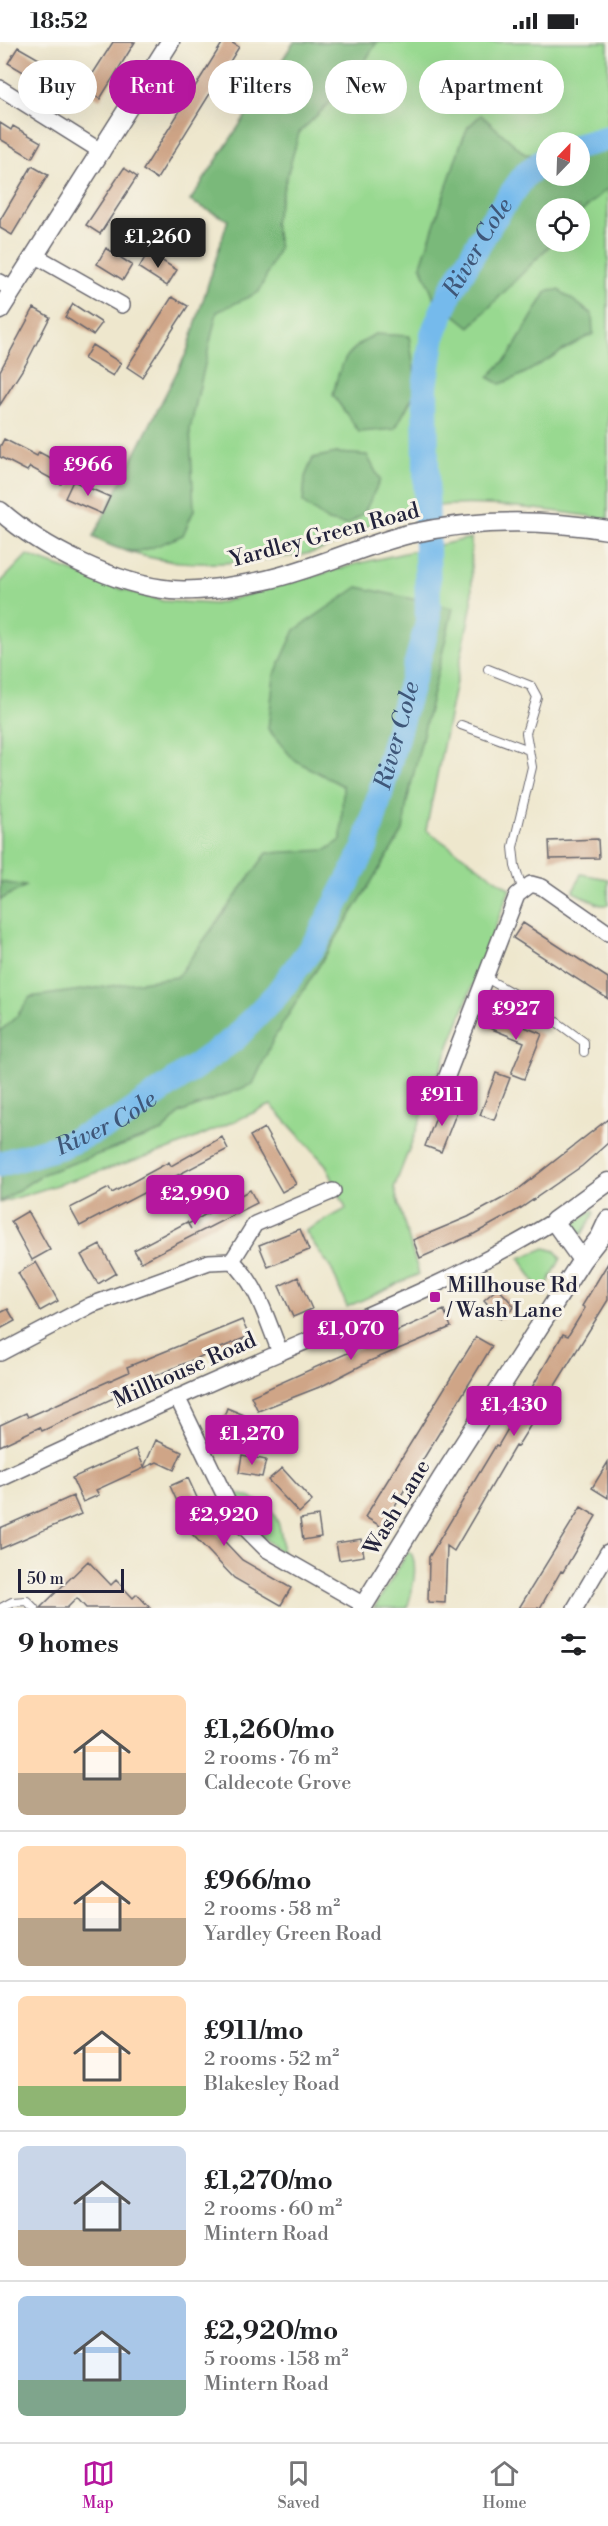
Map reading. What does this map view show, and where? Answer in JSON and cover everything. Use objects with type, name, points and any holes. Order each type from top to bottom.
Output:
[{"type":"street","points":[[0,310],[6,286],[34,255],[102,152],[170,42]]},
{"type":"street","points":[[0,88],[102,152]]},
{"type":"street","points":[[34,255],[122,305]]},
{"type":"street","name":"Yardley Green Road","points":[[0,511],[15,524],[64,554],[119,577],[171,590],[199,590],[266,580],[408,535],[450,526],[508,521],[560,522],[608,530]]},
{"type":"street","points":[[442,1089],[517,895],[522,888],[531,884],[542,887],[606,926]]},
{"type":"street","name":"Millhouse Road","points":[[0,1479],[177,1397],[395,1304],[505,1251],[554,1221],[608,1182]]},
{"type":"street","points":[[232,1262],[255,1224],[333,1191]]},
{"type":"street","points":[[554,1221],[582,1260]]},
{"type":"street","name":"Wash Lane","points":[[363,1606],[442,1478],[582,1260],[607,1225]]},
{"type":"street","points":[[0,1353],[92,1305],[209,1262],[232,1262],[244,1272],[254,1289],[280,1352]]},
{"type":"street","points":[[177,1397],[236,1519],[266,1549],[363,1606]]},
{"type":"street","points":[[575,1608],[608,1552]]},
{"type":"lane","points":[[488,669],[531,686],[537,697],[526,733],[532,767],[513,847],[515,866],[522,888]]},
{"type":"lane","points":[[461,725],[529,750]]},
{"type":"lane","points":[[486,978],[532,1004],[584,1042],[584,1052]]},
{"type":"lane","points":[[1,1608],[12,1602],[27,1601],[34,1608]]},
{"type":"green space","points":[[294,42],[608,42],[608,519],[506,506],[428,507],[393,514],[337,543],[309,553],[227,563],[159,559],[114,547],[93,537],[187,352],[228,220],[190,201],[247,114],[313,114],[313,60],[282,60]]},
{"type":"green space","points":[[294,42],[377,42],[366,60],[325,60],[325,107],[299,133],[274,223],[279,248],[259,292],[217,312],[190,429],[194,510],[183,535],[138,551],[119,549],[93,537],[187,352],[228,220],[190,201],[247,114],[313,114],[313,60],[282,60]]},
{"type":"green space","points":[[481,115],[525,154],[536,155],[536,186],[590,186],[590,145],[598,141],[608,127],[608,188],[590,204],[590,198],[536,198],[536,252],[543,252],[470,327],[434,298],[421,265],[468,127]]},
{"type":"green space","points":[[559,290],[592,314],[593,334],[500,384],[488,377],[509,356],[547,291]]},
{"type":"green space","points":[[375,334],[409,336],[417,389],[395,429],[359,432],[333,395],[345,359],[356,347]]},
{"type":"green space","points":[[336,453],[367,455],[380,480],[364,513],[347,525],[328,521],[303,503],[305,477],[313,458]]},
{"type":"green space","points":[[471,538],[472,603],[426,830],[510,889],[394,1188],[419,1274],[347,1307],[332,1270],[305,1231],[346,1209],[326,1165],[271,1105],[173,1148],[0,1203],[0,583],[27,555],[121,589],[163,601],[215,604],[356,564]]},
{"type":"green space","points":[[358,587],[453,608],[407,802],[403,831],[274,1038],[253,1084],[180,1113],[163,1131],[43,1174],[0,1202],[0,1031],[17,1016],[30,997],[177,977],[267,853],[326,850],[341,840],[343,786],[294,760],[268,729],[274,676],[295,630]]},
{"type":"green space","points":[[581,874],[608,879],[608,905],[600,905],[573,892]]},
{"type":"green space","points":[[0,882],[26,886],[0,900]]},
{"type":"green space","points":[[593,1210],[594,1214],[582,1234],[572,1225]]},
{"type":"green space","points":[[545,1248],[555,1251],[561,1258],[542,1295],[520,1258]]},
{"type":"green space","points":[[226,1491],[252,1498],[270,1509],[280,1527],[282,1554],[239,1516]]},
{"type":"green space","points":[[409,1550],[415,1570],[407,1608],[374,1608]]},
{"type":"building","points":[[113,42],[135,42],[124,60],[109,60],[109,84],[100,99],[97,97],[97,67]]},
{"type":"building","points":[[223,42],[231,42],[239,47],[231,60],[212,60]]},
{"type":"building","points":[[18,47],[41,60],[18,60],[18,69],[8,63]]},
{"type":"building","points":[[208,66],[208,97],[157,179],[143,170],[178,114],[196,114],[196,85]]},
{"type":"building","points":[[0,123],[11,130],[13,126],[41,142],[32,158],[0,139]]},
{"type":"building","points":[[32,166],[48,175],[12,235],[0,228],[0,220]]},
{"type":"building","points":[[124,168],[137,177],[100,234],[86,225]]},
{"type":"building","points":[[106,248],[132,265],[123,280],[97,264]]},
{"type":"building","points":[[148,252],[177,270],[167,286],[139,268]]},
{"type":"building","points":[[172,297],[188,306],[142,377],[127,367]]},
{"type":"building","points":[[73,304],[102,323],[93,335],[65,317]]},
{"type":"building","points":[[34,308],[50,317],[26,364],[0,405],[0,371]]},
{"type":"building","points":[[92,345],[121,363],[113,376],[84,359]]},
{"type":"building","points":[[4,439],[37,456],[39,452],[69,468],[61,484],[30,467],[27,471],[0,457],[0,447]]},
{"type":"building","points":[[73,481],[110,497],[102,514],[65,498]]},
{"type":"building","points":[[598,839],[599,858],[550,859],[549,841]]},
{"type":"building","points":[[523,923],[608,978],[608,999],[513,938]]},
{"type":"building","points":[[487,1012],[542,1034],[524,1079],[511,1074],[524,1042],[482,1025]]},
{"type":"building","points":[[496,1073],[510,1078],[494,1120],[480,1115]]},
{"type":"building","points":[[442,1102],[458,1109],[441,1152],[425,1146]]},
{"type":"building","points":[[608,1119],[608,1143],[582,1166],[521,1208],[474,1234],[420,1258],[413,1240],[468,1217],[516,1191]]},
{"type":"building","points":[[264,1128],[296,1184],[282,1192],[250,1136]]},
{"type":"building","points":[[222,1137],[228,1149],[80,1226],[70,1208],[109,1188],[112,1193],[169,1162],[171,1166]]},
{"type":"building","points":[[250,1190],[257,1203],[141,1262],[134,1250],[187,1222],[188,1224]]},
{"type":"building","points":[[28,1211],[50,1250],[32,1260],[11,1221]]},
{"type":"building","points":[[300,1229],[309,1250],[268,1267],[259,1245]]},
{"type":"building","points":[[100,1245],[116,1273],[98,1284],[81,1255]]},
{"type":"building","points":[[36,1262],[58,1301],[40,1311],[18,1273]]},
{"type":"building","points":[[608,1263],[608,1300],[517,1447],[515,1446],[454,1551],[447,1546],[445,1603],[428,1602],[429,1557],[496,1445],[498,1446],[563,1334],[568,1336],[585,1308],[582,1306]]},
{"type":"building","points":[[298,1277],[312,1309],[293,1317],[279,1286]]},
{"type":"building","points":[[498,1288],[515,1307],[501,1319],[484,1300]]},
{"type":"building","points":[[8,1309],[15,1321],[0,1329],[0,1313]]},
{"type":"building","points":[[444,1310],[451,1327],[370,1361],[322,1386],[258,1411],[251,1396]]},
{"type":"building","points":[[242,1320],[249,1336],[129,1387],[131,1390],[42,1431],[40,1427],[0,1446],[0,1425],[26,1413],[28,1417],[129,1372],[127,1367]]},
{"type":"building","points":[[476,1337],[492,1346],[382,1527],[365,1517]]},
{"type":"building","points":[[227,1408],[244,1415],[236,1436],[237,1447],[226,1448],[224,1431],[219,1430]]},
{"type":"building","points":[[156,1440],[182,1452],[174,1470],[157,1462],[96,1490],[99,1495],[83,1502],[72,1478],[136,1449],[144,1467]]},
{"type":"building","points":[[242,1455],[266,1460],[262,1477],[239,1473]]},
{"type":"building","points":[[608,1462],[608,1498],[592,1488]]},
{"type":"building","points":[[282,1468],[312,1501],[299,1513],[268,1480]]},
{"type":"building","points":[[188,1478],[210,1526],[242,1560],[291,1588],[281,1605],[234,1578],[192,1534],[170,1486]]},
{"type":"building","points":[[73,1496],[81,1514],[0,1549],[0,1528]]},
{"type":"building","points":[[581,1507],[596,1516],[563,1572],[561,1571],[540,1608],[519,1608]]},
{"type":"building","points":[[318,1516],[321,1537],[303,1540],[300,1519]]},
{"type":"building","points":[[361,1539],[364,1556],[339,1560],[336,1543]]},
{"type":"building","points":[[88,1561],[111,1585],[116,1580],[133,1598],[137,1594],[150,1608],[86,1608],[77,1598],[67,1608],[40,1608]]},
{"type":"waterway","name":"River Cole","points":[[590,143],[608,138]]},
{"type":"waterway","name":"River Cole","points":[[0,1164],[62,1146],[123,1118],[234,1039],[277,994],[318,939],[365,848],[428,623],[425,387],[433,334],[451,291],[492,221],[525,175],[536,167]]},
{"type":"place","name":"Millhouse Rd / Wash Lane","points":[[435,1297]]}]
